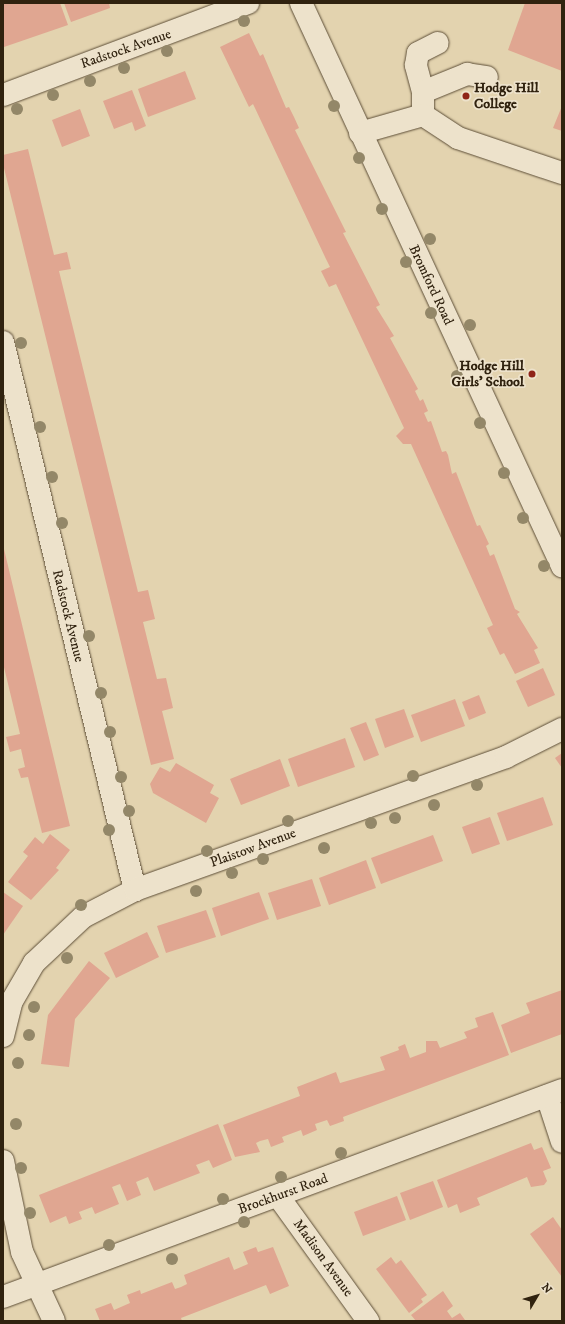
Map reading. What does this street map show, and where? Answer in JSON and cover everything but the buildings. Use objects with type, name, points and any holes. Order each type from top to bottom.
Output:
[{"type":"street","name":"Radstock Avenue","points":[[3,95],[248,3]]},
{"type":"street","name":"Bromford Road","points":[[301,3],[562,566]]},
{"type":"street","points":[[423,115],[423,92],[416,65],[418,53],[438,42]]},
{"type":"street","points":[[423,92],[467,74],[487,78]]},
{"type":"street","points":[[360,133],[423,115],[458,138],[562,173]]},
{"type":"street","name":"Radstock Avenue","points":[[3,342],[135,890]]},
{"type":"street","name":"Plaistow Avenue","points":[[3,1036],[12,1001],[44,952],[83,917],[135,890],[506,758],[562,729]]},
{"type":"street","points":[[555,1093],[562,1142]]},
{"type":"street","name":"Brockhurst Road","points":[[3,1297],[555,1093]]},
{"type":"street","points":[[3,1161],[22,1252],[35,1284],[54,1321]]},
{"type":"street","name":"Madison Avenue","points":[[278,1196],[368,1321]]},
{"type":"place","name":"Hodge Hill College","points":[[466,96]]},
{"type":"place","name":"Hodge Hill Girls' School","points":[[532,374]]}]
